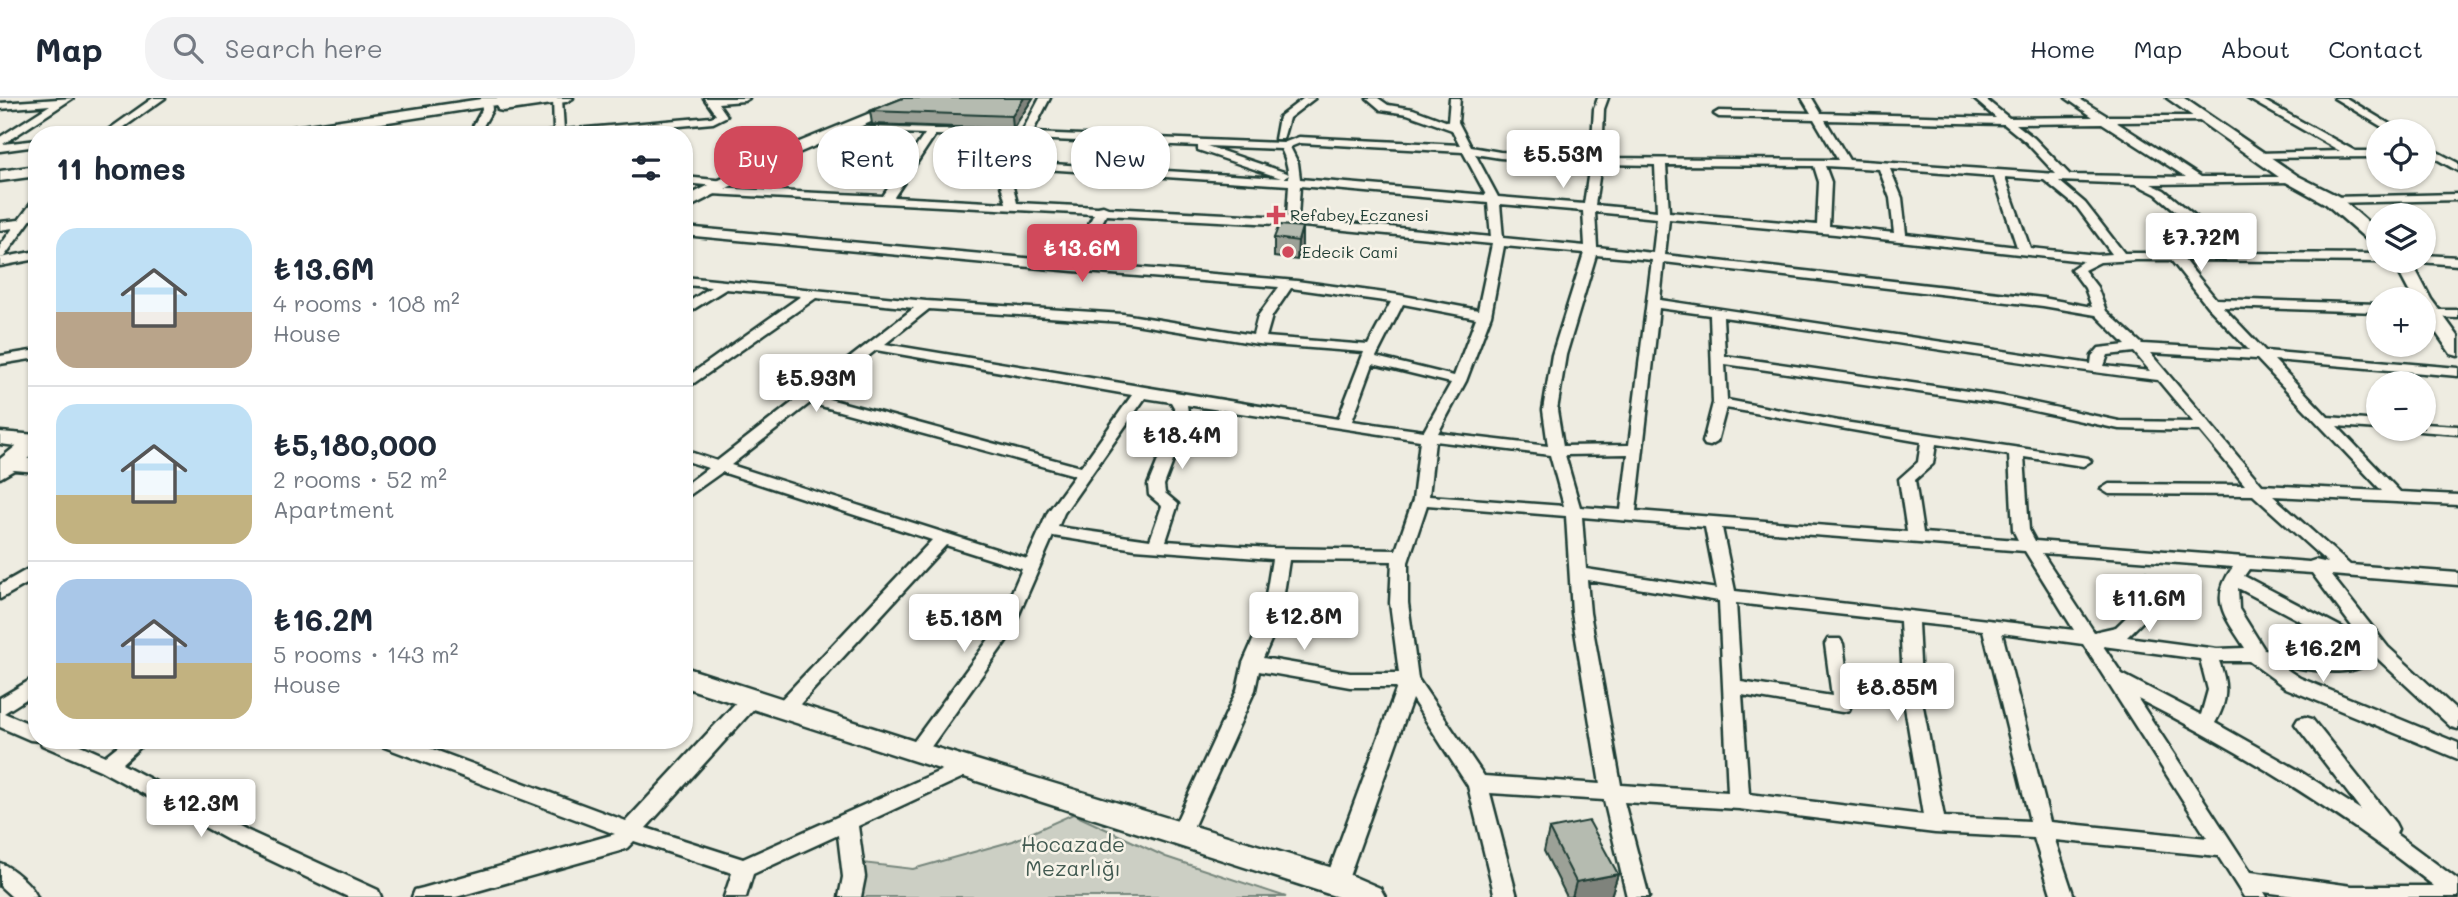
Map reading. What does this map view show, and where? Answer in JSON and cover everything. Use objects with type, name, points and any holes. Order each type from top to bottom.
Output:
[{"type":"street","points":[[119,126],[160,98]]},
{"type":"street","points":[[370,126],[517,98]]},
{"type":"street","points":[[710,99],[744,98]]},
{"type":"street","points":[[849,126],[920,98]]},
{"type":"street","points":[[1031,126],[1045,98]]},
{"type":"street","points":[[1292,221],[1295,181],[1291,155],[1281,141],[1284,117],[1310,98]]},
{"type":"street","points":[[1372,98],[1385,108],[1409,111],[1456,128]]},
{"type":"street","points":[[1455,98],[1453,122],[1494,200],[1498,240],[1484,315],[1460,381],[1428,438],[1421,500],[1402,556],[1399,603],[1409,680],[1478,784],[1506,897]]},
{"type":"street","points":[[1602,98],[1589,208],[1591,250],[1559,355],[1550,410],[1556,451],[1574,512],[1581,613],[1612,793],[1638,897]]},
{"type":"street","points":[[1807,98],[1845,163]]},
{"type":"street","points":[[1978,98],[2003,121],[2031,140],[2066,178]]},
{"type":"street","points":[[2071,98],[2111,121],[2199,180]]},
{"type":"street","points":[[2174,98],[2292,179],[2332,200],[2366,230]]},
{"type":"street","points":[[2252,98],[2352,154]]},
{"type":"street","points":[[2339,98],[2375,119]]},
{"type":"street","points":[[0,106],[66,99]]},
{"type":"street","points":[[0,142],[66,99]]},
{"type":"street","points":[[336,126],[486,104],[561,99],[559,126]]},
{"type":"street","points":[[648,126],[713,120],[722,116],[710,99]]},
{"type":"street","points":[[477,126],[486,104]]},
{"type":"street","points":[[1719,114],[2003,121],[2205,118]]},
{"type":"street","points":[[919,131],[932,131]]},
{"type":"street","points":[[888,198],[932,131]]},
{"type":"street","points":[[1057,136],[1183,141],[1299,140],[1449,146],[1467,151],[1596,161],[1845,163],[2136,181],[2292,179]]},
{"type":"street","points":[[1183,141],[1295,181]]},
{"type":"street","points":[[0,148],[28,144]]},
{"type":"street","points":[[2436,151],[2458,152]]},
{"type":"street","points":[[2259,156],[2366,154]]},
{"type":"street","points":[[2436,156],[2458,167]]},
{"type":"street","points":[[1628,515],[1663,217],[1660,162]]},
{"type":"street","points":[[1819,164],[1825,182],[1823,229]]},
{"type":"street","points":[[1883,166],[1896,198],[1900,238]]},
{"type":"street","points":[[1057,168],[1295,181],[1663,217],[1823,229],[2097,259],[2174,256],[2366,258]]},
{"type":"street","points":[[0,176],[28,172]]},
{"type":"street","points":[[1998,173],[2025,252]]},
{"type":"street","points":[[2046,176],[2081,205],[2121,257]]},
{"type":"street","points":[[0,183],[28,178]]},
{"type":"street","points":[[2136,181],[2160,192],[2236,256]]},
{"type":"street","points":[[693,182],[714,186]]},
{"type":"street","points":[[693,200],[715,189]]},
{"type":"street","points":[[750,189],[1292,221],[1658,257],[2043,302],[2101,312]]},
{"type":"street","points":[[1008,189],[1012,205]]},
{"type":"street","points":[[2332,200],[2458,197]]},
{"type":"street","points":[[1073,267],[1103,209]]},
{"type":"street","points":[[0,254],[28,216]]},
{"type":"street","points":[[0,226],[23,223]]},
{"type":"street","points":[[693,232],[1287,284],[1399,299],[1484,315]]},
{"type":"street","points":[[2174,256],[2212,303],[2395,496]]},
{"type":"street","points":[[0,262],[28,257]]},
{"type":"street","points":[[2097,259],[2077,269],[2091,286],[2101,312],[2138,349],[2201,427],[2257,490],[2344,569]]},
{"type":"street","points":[[2436,260],[2458,261]]},
{"type":"street","points":[[693,282],[926,305],[1123,318],[1258,340],[1370,354],[1460,381]]},
{"type":"street","points":[[1258,340],[1265,316],[1287,284]]},
{"type":"street","points":[[693,305],[723,285]]},
{"type":"street","points":[[693,380],[813,294]]},
{"type":"street","points":[[1343,424],[1370,354],[1399,299]]},
{"type":"street","points":[[1653,303],[2159,376]]},
{"type":"street","points":[[2212,303],[2366,307]]},
{"type":"street","points":[[693,488],[926,305]]},
{"type":"street","points":[[2436,309],[2458,314]]},
{"type":"street","points":[[1710,442],[1720,403],[1716,313]]},
{"type":"street","points":[[2436,321],[2458,350]]},
{"type":"street","points":[[875,346],[1141,393],[1428,438],[1556,451],[1636,449]]},
{"type":"street","points":[[2097,369],[2099,356],[2104,351],[2138,349],[2261,355],[2458,372]]},
{"type":"street","points":[[0,360],[28,355]]},
{"type":"street","points":[[1720,359],[2002,400],[2119,425],[2201,427]]},
{"type":"street","points":[[916,753],[1003,634],[1047,530],[1083,472],[1141,393]]},
{"type":"street","points":[[809,398],[1083,472]]},
{"type":"street","points":[[1157,544],[1170,504],[1157,495],[1156,485],[1182,419],[1182,410],[1176,398]]},
{"type":"street","points":[[1720,403],[1929,439],[2083,461]]},
{"type":"street","points":[[2323,421],[2366,424]]},
{"type":"street","points":[[2436,429],[2458,430]]},
{"type":"street","points":[[1916,538],[1907,479],[1925,464],[1929,439]]},
{"type":"street","points":[[2016,452],[2021,530],[2030,547],[2250,888],[2353,895],[2458,893]]},
{"type":"street","points":[[0,482],[20,453]]},
{"type":"street","points":[[693,458],[1032,567]]},
{"type":"street","points":[[2109,489],[2257,490],[2458,500]]},
{"type":"street","points":[[1421,500],[2315,566],[2458,580]]},
{"type":"street","points":[[1712,521],[1727,596],[1739,801]]},
{"type":"street","points":[[1047,530],[1098,540],[1281,556],[1402,556]]},
{"type":"street","points":[[783,710],[943,538]]},
{"type":"street","points":[[1180,835],[1246,690],[1252,663],[1270,620],[1281,556]]},
{"type":"street","points":[[1578,573],[1727,596],[1991,625],[2207,654],[2258,654],[2234,619],[2228,601],[2229,582],[2246,561]]},
{"type":"street","points":[[2315,566],[2374,647],[2458,722]]},
{"type":"street","points":[[0,593],[28,575]]},
{"type":"street","points":[[2232,578],[2374,647]]},
{"type":"street","points":[[2088,638],[2110,637],[2135,621],[2150,605],[2146,579]]},
{"type":"street","points":[[1909,616],[1913,701],[1936,825]]},
{"type":"street","points":[[1991,625],[2042,830],[2063,897]]},
{"type":"street","points":[[1733,687],[1842,705],[1834,645]]},
{"type":"street","points":[[2252,654],[2327,665],[2362,660],[2374,647]]},
{"type":"street","points":[[2205,724],[2218,703],[2218,680],[2207,654]]},
{"type":"street","points":[[2252,654],[2293,684],[2458,751]]},
{"type":"street","points":[[1252,663],[1350,680],[1409,680]]},
{"type":"street","points":[[2113,678],[2205,724],[2385,837],[2458,893]]},
{"type":"street","points":[[693,680],[916,753],[1336,883],[1369,897]]},
{"type":"street","points":[[1336,883],[1409,680]]},
{"type":"street","points":[[0,707],[28,689]]},
{"type":"street","points":[[423,897],[620,842],[751,699]]},
{"type":"street","points":[[0,719],[28,731]]},
{"type":"street","points":[[2305,724],[2388,829],[2385,837]]},
{"type":"street","points":[[70,749],[107,765],[237,835],[370,897]]},
{"type":"street","points":[[107,765],[127,749]]},
{"type":"street","points":[[410,749],[630,831],[744,868],[965,768]]},
{"type":"street","points":[[1478,784],[1739,801],[1936,825],[2042,830],[2222,848]]},
{"type":"street","points":[[847,823],[854,877],[850,897]]},
{"type":"street","points":[[735,897],[744,868]]},
{"type":"street","points":[[0,872],[26,897]]},
{"type":"green space","name":"Hocazade Mezarlığı","points":[[1073,814],[1166,857],[1286,897],[851,897],[863,863],[913,869],[1013,841]]},
{"type":"building","points":[[903,98],[1024,98],[1012,116],[870,111]]},
{"type":"building","points":[[1279,225],[1302,227],[1298,241],[1274,238]]},
{"type":"building","points":[[1589,821],[1618,874],[1576,882],[1549,829]]},
{"type":"place","name":"Refabey Eczanesi","points":[[1276,215]]},
{"type":"place","name":"Edecik Cami","points":[[1288,252]]}]
